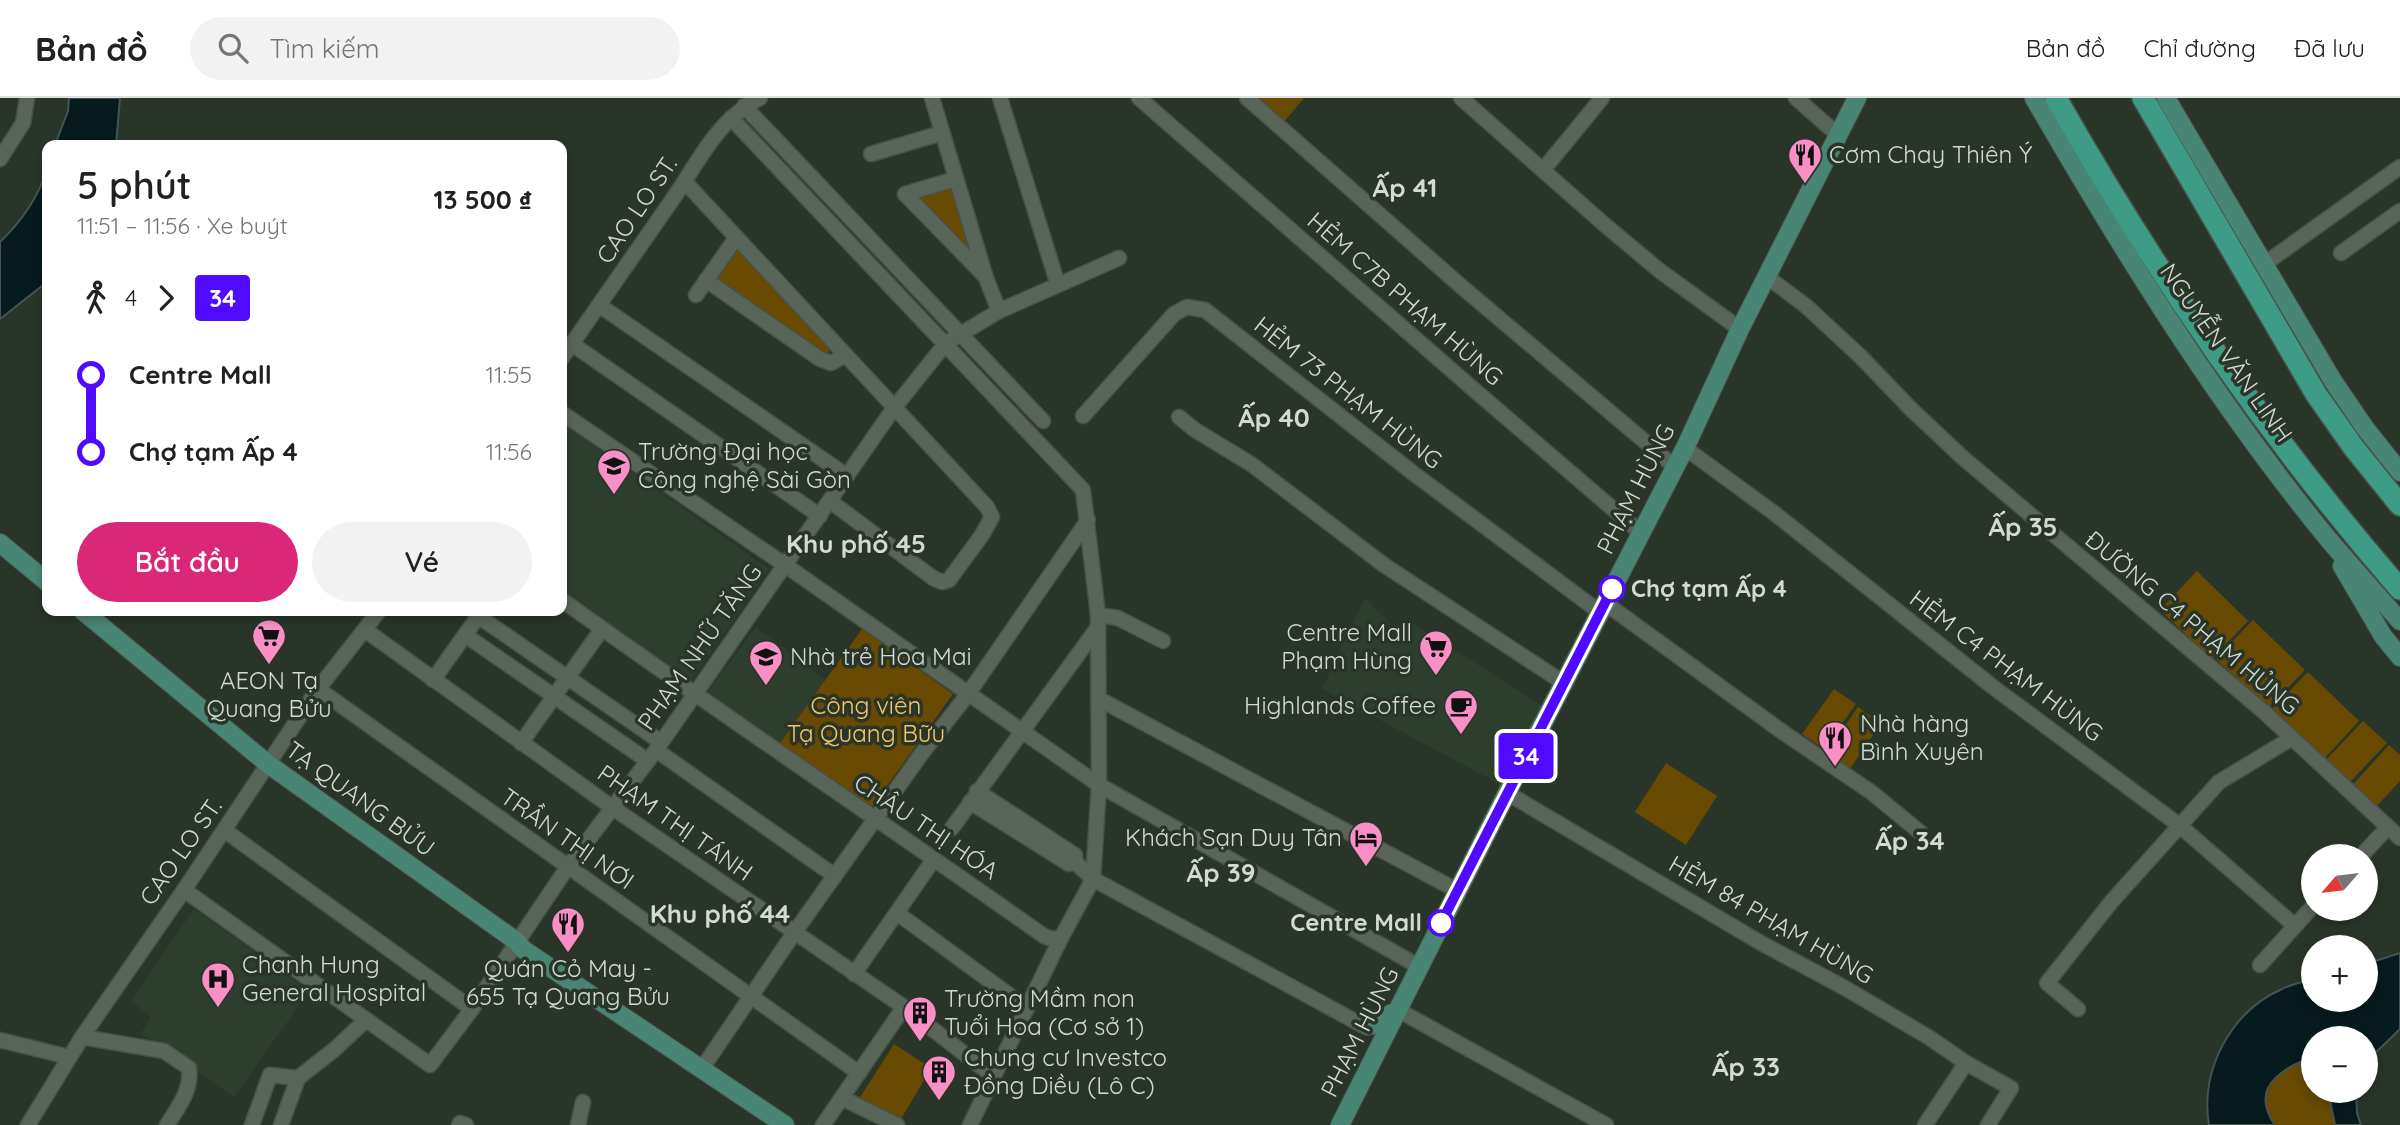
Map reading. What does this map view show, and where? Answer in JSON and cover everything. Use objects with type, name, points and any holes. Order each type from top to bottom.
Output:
[{"type":"highway","name":"NGUYỄN VĂN LINH","points":[[2056,98],[2105,183],[2178,298],[2299,467],[2400,589]]},
{"type":"highway","name":"NGUYỄN VĂN LINH","points":[[2144,98],[2184,148],[2316,394],[2354,448],[2400,505]]},
{"type":"main road","name":"PHẠM HÙNG","points":[[1340,1125],[1685,448],[1766,276],[1857,98]]},
{"type":"main road","name":"NGUYỄN VĂN LINH","points":[[2034,98],[2153,297],[2242,425],[2332,544],[2400,621]]},
{"type":"main road","name":"NGUYỄN VĂN LINH","points":[[2166,98],[2184,148],[2263,265],[2333,381],[2400,472]]},
{"type":"main road","points":[[0,543],[42,578]]},
{"type":"main road","points":[[2332,544],[2345,573],[2383,636],[2400,657]]},
{"type":"main road","name":"TẠ QUANG BỬU","points":[[89,616],[268,764],[516,941],[531,942],[785,1125]]},
{"type":"main road","points":[[1372,1063],[1365,1027],[1398,1010]]},
{"type":"main road","name":"TẠ QUANG BỬU","points":[[704,1066],[799,1125]]},
{"type":"street","points":[[0,159],[23,122],[27,98]]},
{"type":"street","name":"CAO LO ST.","points":[[567,351],[685,183],[714,135],[744,106],[760,98]]},
{"type":"street","points":[[932,98],[986,278],[999,311]]},
{"type":"street","points":[[1000,98],[1058,285]]},
{"type":"street","name":"HẺM C7B PHẠM HÙNG","points":[[1139,98],[1458,377],[1642,533]]},
{"type":"street","points":[[1247,98],[1675,467]]},
{"type":"street","points":[[1461,98],[1660,271],[1740,329]]},
{"type":"street","points":[[1543,170],[1602,98]]},
{"type":"street","points":[[1796,98],[1837,134]]},
{"type":"street","points":[[744,106],[1043,421]]},
{"type":"street","points":[[731,118],[1083,490],[1098,621],[1099,785],[1093,879],[970,1125]]},
{"type":"street","points":[[871,154],[942,133]]},
{"type":"street","points":[[2263,265],[2400,167]]},
{"type":"street","points":[[956,179],[905,194],[986,278]]},
{"type":"street","points":[[685,183],[991,512],[992,517],[949,580],[942,582],[830,501]]},
{"type":"street","points":[[2341,253],[2400,211]]},
{"type":"street","points":[[696,295],[736,238]]},
{"type":"street","points":[[946,343],[999,311],[1119,258]]},
{"type":"street","name":"ĐƯỜNG C4 PHẠM HỦNG","points":[[1766,276],[1806,306],[1962,457],[2263,711],[2400,838]]},
{"type":"street","points":[[706,280],[820,359],[831,363],[845,355]]},
{"type":"street","points":[[599,305],[847,475]]},
{"type":"street","name":"HẺM 73 PHẠM HÙNG","points":[[1083,415],[1174,314],[1187,307],[1205,310],[1413,473],[1603,608],[1871,792],[1921,833]]},
{"type":"street","name":"PHẠM NHỮ TĂNG","points":[[366,1020],[430,1066],[472,1009],[567,868],[696,693],[894,408],[946,343]]},
{"type":"street","points":[[572,344],[820,516]]},
{"type":"street","points":[[567,416],[1099,785],[1420,967]]},
{"type":"street","points":[[1179,417],[1195,430],[1251,464],[1384,565],[1564,683]]},
{"type":"street","name":"HẺM C4 PHẠM HÙNG","points":[[1685,448],[1774,513],[1993,687],[2179,825],[2294,925]]},
{"type":"street","points":[[704,1066],[794,933],[968,694],[1088,520]]},
{"type":"street","name":"CHÂU THỊ HÓA","points":[[567,604],[1044,936],[1061,939]]},
{"type":"street","name":"CAO LO ST.","points":[[28,1125],[82,1037],[318,689],[375,616]]},
{"type":"street","points":[[433,680],[479,616]]},
{"type":"street","points":[[483,616],[568,678],[655,751],[835,876]]},
{"type":"street","points":[[952,828],[1098,621],[1118,618],[1163,641]]},
{"type":"street","points":[[521,743],[603,629]]},
{"type":"street","name":"PHẠM THỊ TÁNH","points":[[365,630],[613,808],[904,1007],[993,1076]]},
{"type":"street","points":[[466,635],[554,696],[655,751]]},
{"type":"street","name":"TRẦN THỊ NƠI","points":[[318,689],[859,1073]]},
{"type":"street","points":[[1099,699],[1458,891]]},
{"type":"street","points":[[2078,1009],[2047,983],[2112,901],[2219,782],[2292,738]]},
{"type":"street","name":"HẺM 84 PHẠM HÙNG","points":[[1507,793],[1761,943],[1921,1032],[1966,1063],[2011,1088],[1987,1125]]},
{"type":"street","points":[[974,797],[1075,855],[1075,862],[1093,879],[1365,1027],[1368,1035],[1385,1037]]},
{"type":"street","points":[[2372,844],[2388,827]]},
{"type":"street","points":[[224,830],[472,1009]]},
{"type":"street","points":[[854,974],[934,859]]},
{"type":"street","points":[[184,890],[366,1020],[298,1078],[281,1125]]},
{"type":"street","points":[[897,913],[1027,1008]]},
{"type":"street","points":[[2260,965],[2301,918]]},
{"type":"street","points":[[823,1125],[904,1007]]},
{"type":"street","points":[[1398,1010],[1606,1125]]},
{"type":"street","points":[[82,1037],[164,1051],[189,1069],[191,1082],[167,1125]]},
{"type":"street","points":[[0,1040],[69,1057]]},
{"type":"street","points":[[1925,1125],[1966,1063]]},
{"type":"street","points":[[251,1125],[270,1075],[298,1078]]},
{"type":"street","points":[[842,1098],[897,1125]]},
{"type":"street","points":[[578,1125],[583,1102]]},
{"type":"street","points":[[459,1125],[466,1125]]},
{"type":"shaded area","points":[[69,98],[120,98],[116,140],[57,140],[68,111]]},
{"type":"shaded area","points":[[42,182],[42,286],[0,319],[0,242],[28,209]]},
{"type":"shaded area","name":"Trường Đại học Công nghệ Sài Gòn","points":[[567,427],[769,569],[690,682],[567,595]]},
{"type":"shaded area","points":[[1365,598],[1398,632],[1406,619],[1544,707],[1505,787],[1322,689]]},
{"type":"shaded area","name":"Nhà trẻ Hoa Mai","points":[[756,627],[826,680],[778,746],[706,694]]},
{"type":"shaded area","name":"Chanh Hung General Hospital","points":[[194,909],[309,991],[234,1097],[141,1033],[151,1017],[131,1001]]},
{"type":"shaded area","points":[[2400,953],[2400,1029],[2378,1050],[2378,1026],[2301,1026],[2301,1062],[2276,1078],[2268,1088],[2267,1108],[2275,1125],[2209,1125],[2207,1105],[2214,1064],[2223,1045],[2247,1012],[2282,989],[2301,982],[2301,1012],[2378,1012],[2378,960]]},
{"type":"shaded area","points":[[2331,1103],[2357,1103],[2361,1125],[2335,1125]]},
{"type":"green space","points":[[1254,98],[1304,98],[1283,123]]},
{"type":"green space","points":[[953,183],[976,260],[908,195]]},
{"type":"green space","points":[[737,249],[831,347],[828,355],[822,355],[711,276]]},
{"type":"green space","points":[[2197,571],[2248,621],[2212,659],[2160,610]]},
{"type":"green space","points":[[2253,620],[2305,670],[2268,708],[2216,659]]},
{"type":"green space","name":"Công viên Tạ Quang Bữu","points":[[862,629],[953,694],[869,811],[778,746]]},
{"type":"green space","points":[[2308,672],[2359,721],[2323,760],[2271,710]]},
{"type":"green space","points":[[1834,689],[1856,704],[1824,749],[1802,734]]},
{"type":"green space","points":[[1858,707],[1881,723],[1850,769],[1827,752]]},
{"type":"green space","points":[[2363,721],[2387,743],[2347,785],[2323,763]]},
{"type":"green space","points":[[2389,745],[2400,755],[2400,781],[2373,810],[2350,788]]},
{"type":"green space","points":[[1666,763],[1717,796],[1686,845],[1635,812]]},
{"type":"green space","points":[[894,1044],[931,1068],[901,1119],[859,1099]]},
{"type":"green space","points":[[2301,1061],[2301,1103],[2331,1103],[2335,1125],[2275,1125],[2268,1114],[2266,1094],[2285,1071]]},
{"type":"bus line","name":"34","points":[[1441,923],[1612,589]]},
{"type":"place","name":"Cơm Chay Thiên Ý","points":[[1805,185]]},
{"type":"place","name":"Trường Đại học Công nghệ Sài Gòn","points":[[614,496]]},
{"type":"place","name":"Chợ tạm Ấp 4","points":[[1612,589]]},
{"type":"place","name":"AEON Tạ Quang Bửu","points":[[269,666]]},
{"type":"place","name":"Centre Mall Phạm Hùng","points":[[1436,677]]},
{"type":"place","name":"Nhà trẻ Hoa Mai","points":[[766,687]]},
{"type":"place","name":"Highlands Coffee","points":[[1461,736]]},
{"type":"place","name":"Nhà hàng Bình Xuyên","points":[[1835,768]]},
{"type":"place","name":"Khách Sạn Duy Tân","points":[[1366,868]]},
{"type":"place","name":"Centre Mall","points":[[1441,923]]},
{"type":"place","name":"Quán Cỏ May - 655 Tạ Quang Bửu","points":[[568,954]]},
{"type":"place","name":"Chanh Hung General Hospital","points":[[218,1009]]},
{"type":"place","name":"Trường Mầm non Tuổi Hoa (Cơ sở 1)","points":[[920,1043]]},
{"type":"place","name":"Chung cư Investco Đồng Diều (Lô C)","points":[[939,1102]]},
{"type":"district","name":"Ấp 41","points":[[1405,188]]},
{"type":"district","name":"Ấp 40","points":[[1274,418]]},
{"type":"district","name":"Ấp 35","points":[[2023,527]]},
{"type":"district","name":"Khu phố 45","points":[[856,544]]},
{"type":"district","name":"Ấp 34","points":[[1910,841]]},
{"type":"district","name":"Ấp 39","points":[[1221,873]]},
{"type":"district","name":"Khu phố 44","points":[[720,914]]},
{"type":"district","name":"Ấp 33","points":[[1746,1067]]}]
